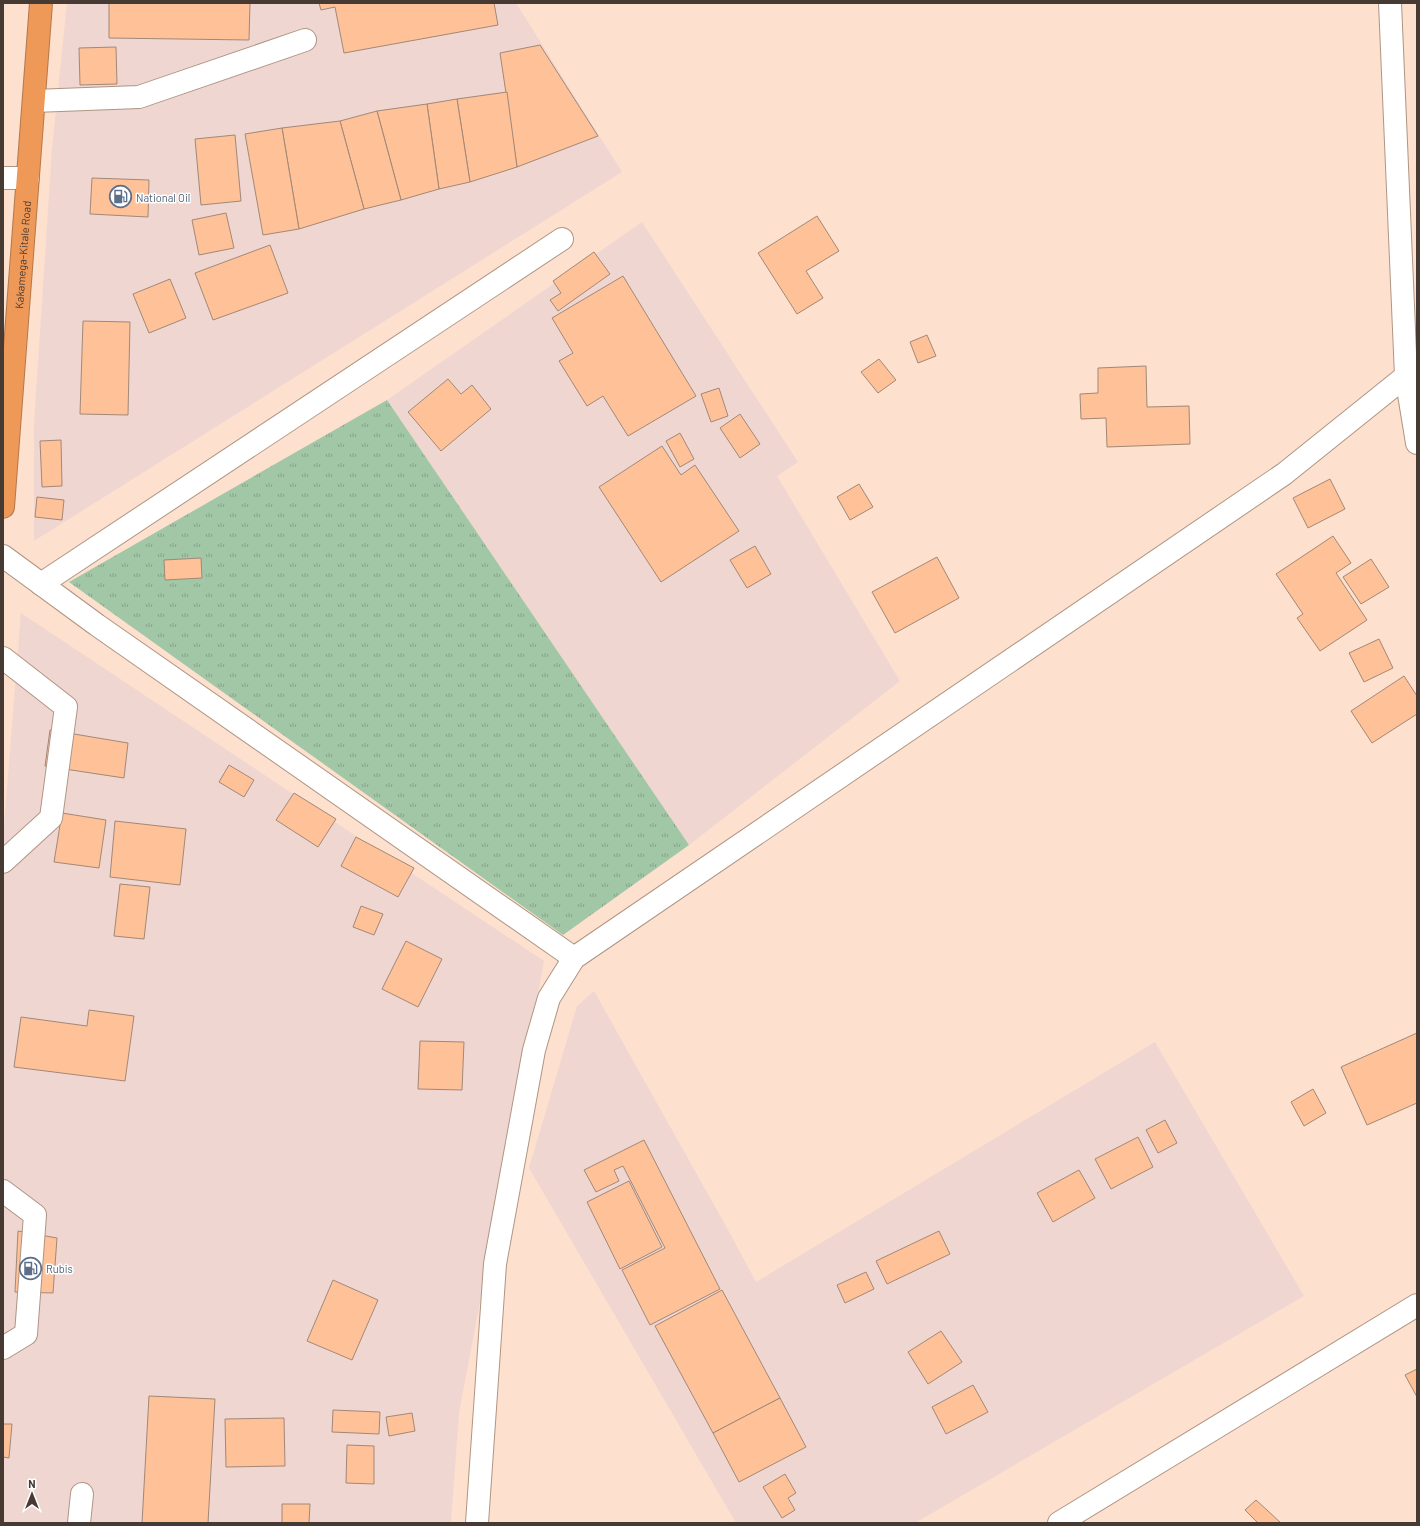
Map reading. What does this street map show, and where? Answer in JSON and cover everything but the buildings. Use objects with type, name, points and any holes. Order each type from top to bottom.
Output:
[{"type":"highway","name":"Kakamega-Kitale Road","points":[[3,507],[41,3]]},
{"type":"street","points":[[1390,3],[1406,376],[1417,443]]},
{"type":"street","points":[[34,101],[139,97],[305,40]]},
{"type":"street","points":[[3,178],[28,178]]},
{"type":"street","points":[[41,584],[562,239]]},
{"type":"street","points":[[477,1523],[495,1264],[534,1050],[549,998],[574,958],[1284,474],[1406,376]]},
{"type":"street","points":[[3,556],[103,629],[574,958]]},
{"type":"street","points":[[3,658],[66,707],[51,818],[3,862]]},
{"type":"street","points":[[3,1191],[34,1215],[26,1334],[3,1348]]},
{"type":"street","points":[[1059,1523],[1417,1305]]},
{"type":"street","points":[[79,1523],[82,1494]]},
{"type":"shaded area","points":[[67,3],[516,3],[622,172],[34,541],[34,424],[52,148]]},
{"type":"shaded area","points":[[642,222],[798,462],[777,476],[900,681],[689,845],[387,400]]},
{"type":"shaded area","points":[[21,613],[544,961],[459,1413],[451,1523],[3,1523],[3,838]]},
{"type":"shaded area","points":[[594,991],[756,1282],[1155,1042],[1304,1296],[915,1523],[736,1523],[529,1168],[577,1006]]},
{"type":"green space","points":[[387,400],[689,845],[563,935],[69,582]]},
{"type":"place","name":"National Oil","points":[[120,197]]},
{"type":"place","name":"Rubis","points":[[31,1268]]}]
